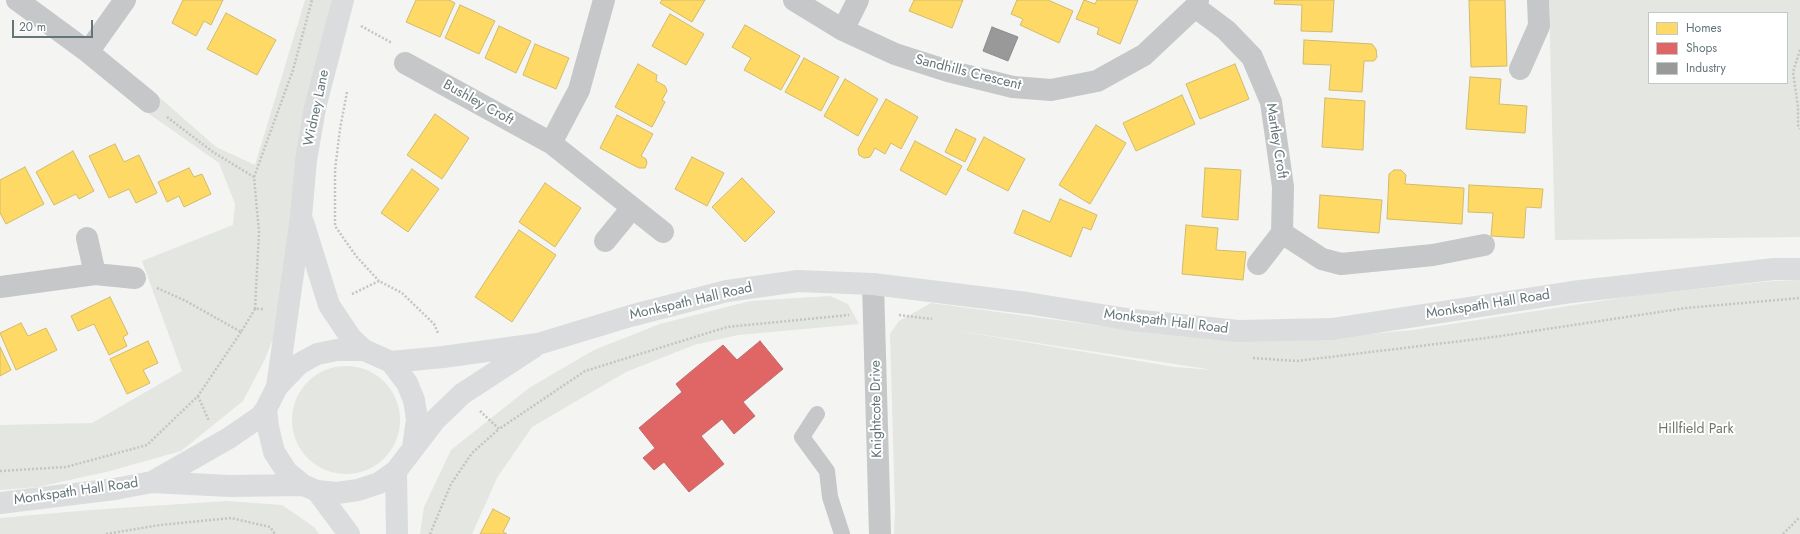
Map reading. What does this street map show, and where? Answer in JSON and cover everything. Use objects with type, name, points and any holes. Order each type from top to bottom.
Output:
[{"type":"street","points":[[17,0],[88,52],[149,102]]},
{"type":"street","points":[[88,52],[125,0]]},
{"type":"street","name":"Widney Lane","points":[[277,387],[301,217],[306,160],[315,108],[343,0]]},
{"type":"street","points":[[551,143],[580,90],[604,0]]},
{"type":"street","name":"Sandhills Crescent","points":[[794,0],[843,30],[895,54],[948,71],[1013,87],[1051,90],[1097,81],[1144,55],[1196,3]]},
{"type":"street","points":[[843,30],[858,0]]},
{"type":"street","points":[[1520,69],[1539,26],[1538,0]]},
{"type":"street","name":"Martley Croft","points":[[1196,3],[1226,30],[1252,57],[1271,102],[1283,187],[1282,233]]},
{"type":"street","name":"Bushley Croft","points":[[405,64],[551,143],[663,232]]},
{"type":"street","points":[[605,241],[632,208]]},
{"type":"street","name":"Widney Lane","points":[[301,217],[329,305],[351,338],[364,350]]},
{"type":"street","points":[[1258,264],[1282,233],[1322,259],[1341,264],[1433,255],[1484,245]]},
{"type":"street","points":[[87,238],[95,274]]},
{"type":"street","name":"Monkspath Hall Road","points":[[391,362],[443,357],[538,344],[630,316],[727,291],[798,281],[873,284],[1027,303],[1133,320],[1246,330],[1332,329],[1572,292],[1774,269],[1800,269]]},
{"type":"street","points":[[0,287],[95,274],[135,278]]},
{"type":"street","name":"Knightcote Drive","points":[[873,284],[880,534]]},
{"type":"street","name":"Monkspath Hall Road","points":[[0,503],[115,489],[152,482],[310,488],[337,493],[358,490],[379,483],[396,471],[435,420],[462,394],[538,344]]},
{"type":"street","points":[[349,534],[310,488],[287,472],[274,452],[268,427],[266,409],[277,387],[299,364],[317,354],[337,350],[364,350],[391,362],[407,383],[414,400],[417,419],[413,448]]},
{"type":"street","name":"Monkspath Hall Road","points":[[152,482],[229,438],[261,416],[266,409]]},
{"type":"street","points":[[396,471],[397,534]]},
{"type":"lane","points":[[817,414],[802,438],[828,471],[830,497],[842,534]]},
{"type":"path","points":[[0,471],[66,467],[147,445],[198,396],[241,332],[255,309],[259,232],[254,177],[293,70],[312,0]]},
{"type":"path","points":[[359,32],[363,19]]},
{"type":"path","points":[[1800,50],[1793,72],[1798,107],[1798,125],[1800,129]]},
{"type":"path","points":[[348,86],[340,129],[335,170],[335,226],[356,256],[379,281],[402,293],[434,324],[443,345],[443,357]]},
{"type":"path","points":[[149,102],[213,152],[254,177]]},
{"type":"path","points":[[135,278],[186,301],[241,332]]},
{"type":"path","points":[[329,305],[379,281]]},
{"type":"path","points":[[1245,357],[1297,361],[1494,337],[1686,308],[1800,298]]},
{"type":"path","points":[[255,309],[289,310]]},
{"type":"path","points":[[430,534],[451,484],[472,453],[499,429],[585,371],[727,327],[874,312],[936,319]]},
{"type":"path","points":[[462,394],[499,429]]},
{"type":"path","points":[[1783,534],[1800,517]]},
{"type":"path","points":[[106,534],[160,525],[231,518],[270,527],[275,534]]},
{"type":"green space","points":[[305,0],[337,0],[285,264],[277,329],[265,359],[243,401],[181,451],[110,471],[38,487],[0,490],[0,425],[92,423],[182,371],[142,261],[233,225],[235,204],[219,163],[145,111],[159,97],[216,147],[255,165]]},
{"type":"green space","points":[[1549,0],[1800,0],[1800,237],[1555,240]]},
{"type":"green space","name":"Hillfield Park","points":[[1800,280],[1800,534],[894,534],[895,510],[890,334],[899,321],[931,303],[1101,326],[1315,339],[1413,330],[1639,295],[1774,281]],"holes":[[[946,329],[1213,370],[1175,367]]]},
{"type":"green space","points":[[830,296],[848,304],[859,324],[738,335],[694,345],[626,372],[532,427],[497,478],[472,534],[420,534],[424,507],[451,450],[529,388],[594,350],[660,324],[750,301]]},
{"type":"green space","points":[[346,366],[367,370],[384,382],[396,399],[400,420],[396,441],[384,458],[367,470],[346,474],[325,470],[308,458],[296,441],[292,420],[296,399],[308,382],[325,370]]},
{"type":"green space","points":[[227,501],[282,505],[314,527],[319,534],[0,534],[0,518],[90,510]]},
{"type":"building: Homes","points":[[183,0],[223,0],[211,25],[204,21],[196,36],[172,23]]},
{"type":"building: Homes","points":[[416,0],[449,0],[455,3],[440,37],[406,22]]},
{"type":"building: Homes","points":[[662,0],[705,0],[692,22],[660,3]]},
{"type":"building: Homes","points":[[914,0],[963,0],[952,28],[909,11]]},
{"type":"building: Homes","points":[[1017,0],[1048,0],[1073,11],[1059,43],[1020,25],[1023,19],[1011,14]]},
{"type":"building: Homes","points":[[1084,0],[1095,4],[1097,0],[1138,0],[1120,44],[1097,34],[1099,28],[1076,19]]},
{"type":"building: Homes","points":[[1275,0],[1334,0],[1332,32],[1301,31],[1302,5],[1274,4]]},
{"type":"building: Homes","points":[[1469,0],[1505,0],[1507,66],[1471,67]]},
{"type":"building: Homes","points":[[460,5],[495,21],[479,54],[445,38]]},
{"type":"building: Homes","points":[[226,13],[276,40],[257,75],[207,49]]},
{"type":"building: Homes","points":[[670,14],[704,34],[686,65],[652,46]]},
{"type":"building: Homes","points":[[745,25],[800,56],[781,90],[744,70],[751,58],[732,47]]},
{"type":"building: Homes","points":[[499,26],[531,41],[516,73],[485,58]]},
{"type":"building: Homes","points":[[1304,40],[1372,44],[1376,49],[1377,57],[1374,61],[1364,61],[1362,92],[1329,90],[1331,65],[1303,64]]},
{"type":"building: Homes","points":[[535,44],[569,58],[556,89],[523,75]]},
{"type":"building: Homes","points":[[804,58],[839,77],[821,111],[785,92]]},
{"type":"building: Homes","points":[[638,64],[657,75],[656,81],[665,86],[667,91],[662,100],[665,102],[652,127],[615,107]]},
{"type":"building: Homes","points":[[1235,64],[1249,99],[1200,119],[1186,84]]},
{"type":"building: Homes","points":[[1470,77],[1501,79],[1499,104],[1527,106],[1525,133],[1466,129]]},
{"type":"building: Homes","points":[[845,79],[878,99],[858,136],[824,116]]},
{"type":"building: Homes","points":[[1182,95],[1195,124],[1136,151],[1123,123]]},
{"type":"building: Homes","points":[[1325,98],[1365,101],[1363,150],[1322,147]]},
{"type":"building: Homes","points":[[886,99],[918,117],[901,149],[891,143],[885,154],[875,148],[870,157],[864,158],[859,155],[858,149]]},
{"type":"building: Homes","points":[[435,114],[469,138],[442,179],[407,155]]},
{"type":"building: Homes","points":[[617,115],[653,134],[641,156],[646,159],[647,163],[645,168],[639,168],[600,148]]},
{"type":"building: Homes","points":[[1096,125],[1126,143],[1090,204],[1059,185]]},
{"type":"building: Homes","points":[[956,129],[976,139],[965,162],[945,152]]},
{"type":"building: Homes","points":[[984,137],[1025,159],[1008,191],[967,170]]},
{"type":"building: Homes","points":[[915,141],[962,166],[946,195],[900,170]]},
{"type":"building: Homes","points":[[115,144],[124,162],[139,155],[157,193],[136,203],[129,189],[109,198],[89,156]]},
{"type":"building: Homes","points":[[73,151],[94,191],[79,199],[76,194],[54,205],[36,172]]},
{"type":"building: Homes","points":[[692,157],[724,173],[707,206],[675,189]]},
{"type":"building: Homes","points":[[25,167],[44,204],[6,224],[0,213],[0,180]]},
{"type":"building: Homes","points":[[189,168],[194,177],[202,174],[211,194],[184,207],[179,196],[167,202],[158,182]]},
{"type":"building: Homes","points":[[1205,168],[1241,170],[1238,220],[1202,217]]},
{"type":"building: Homes","points":[[412,169],[439,189],[408,232],[381,213]]},
{"type":"building: Homes","points":[[1394,170],[1401,170],[1406,175],[1405,184],[1464,188],[1462,224],[1387,219],[1389,174]]},
{"type":"building: Homes","points":[[742,178],[775,212],[745,242],[712,207]]},
{"type":"building: Homes","points":[[545,183],[581,208],[555,247],[519,222]]},
{"type":"building: Homes","points":[[1469,185],[1543,189],[1541,208],[1526,207],[1524,238],[1491,236],[1493,213],[1468,212]]},
{"type":"building: Homes","points":[[1320,195],[1382,200],[1379,233],[1318,228]]},
{"type":"building: Homes","points":[[1060,199],[1097,215],[1091,230],[1083,227],[1071,257],[1014,233],[1023,210],[1050,222]]},
{"type":"building: Homes","points":[[1186,225],[1218,228],[1216,250],[1246,252],[1243,280],[1182,274]]},
{"type":"building: Homes","points":[[519,230],[556,255],[512,322],[475,297]]},
{"type":"building: Homes","points":[[110,297],[128,334],[123,337],[127,346],[109,355],[94,324],[78,331],[71,316]]},
{"type":"building: Homes","points":[[21,323],[28,336],[46,328],[57,350],[16,370],[0,333]]},
{"type":"building: Homes","points":[[148,341],[158,363],[143,370],[150,383],[127,394],[110,359]]},
{"type":"building: Homes","points":[[0,347],[11,370],[0,376]]},
{"type":"building: Homes","points":[[493,509],[510,518],[503,532],[507,534],[480,534]]},
{"type":"building: Shops","points":[[760,341],[783,369],[743,402],[755,416],[734,434],[722,419],[701,436],[724,464],[689,492],[664,462],[654,470],[643,458],[655,448],[639,428],[682,392],[676,384],[723,345],[737,360]]},
{"type":"building: Industry","points":[[992,27],[1018,37],[1008,61],[983,51]]}]
